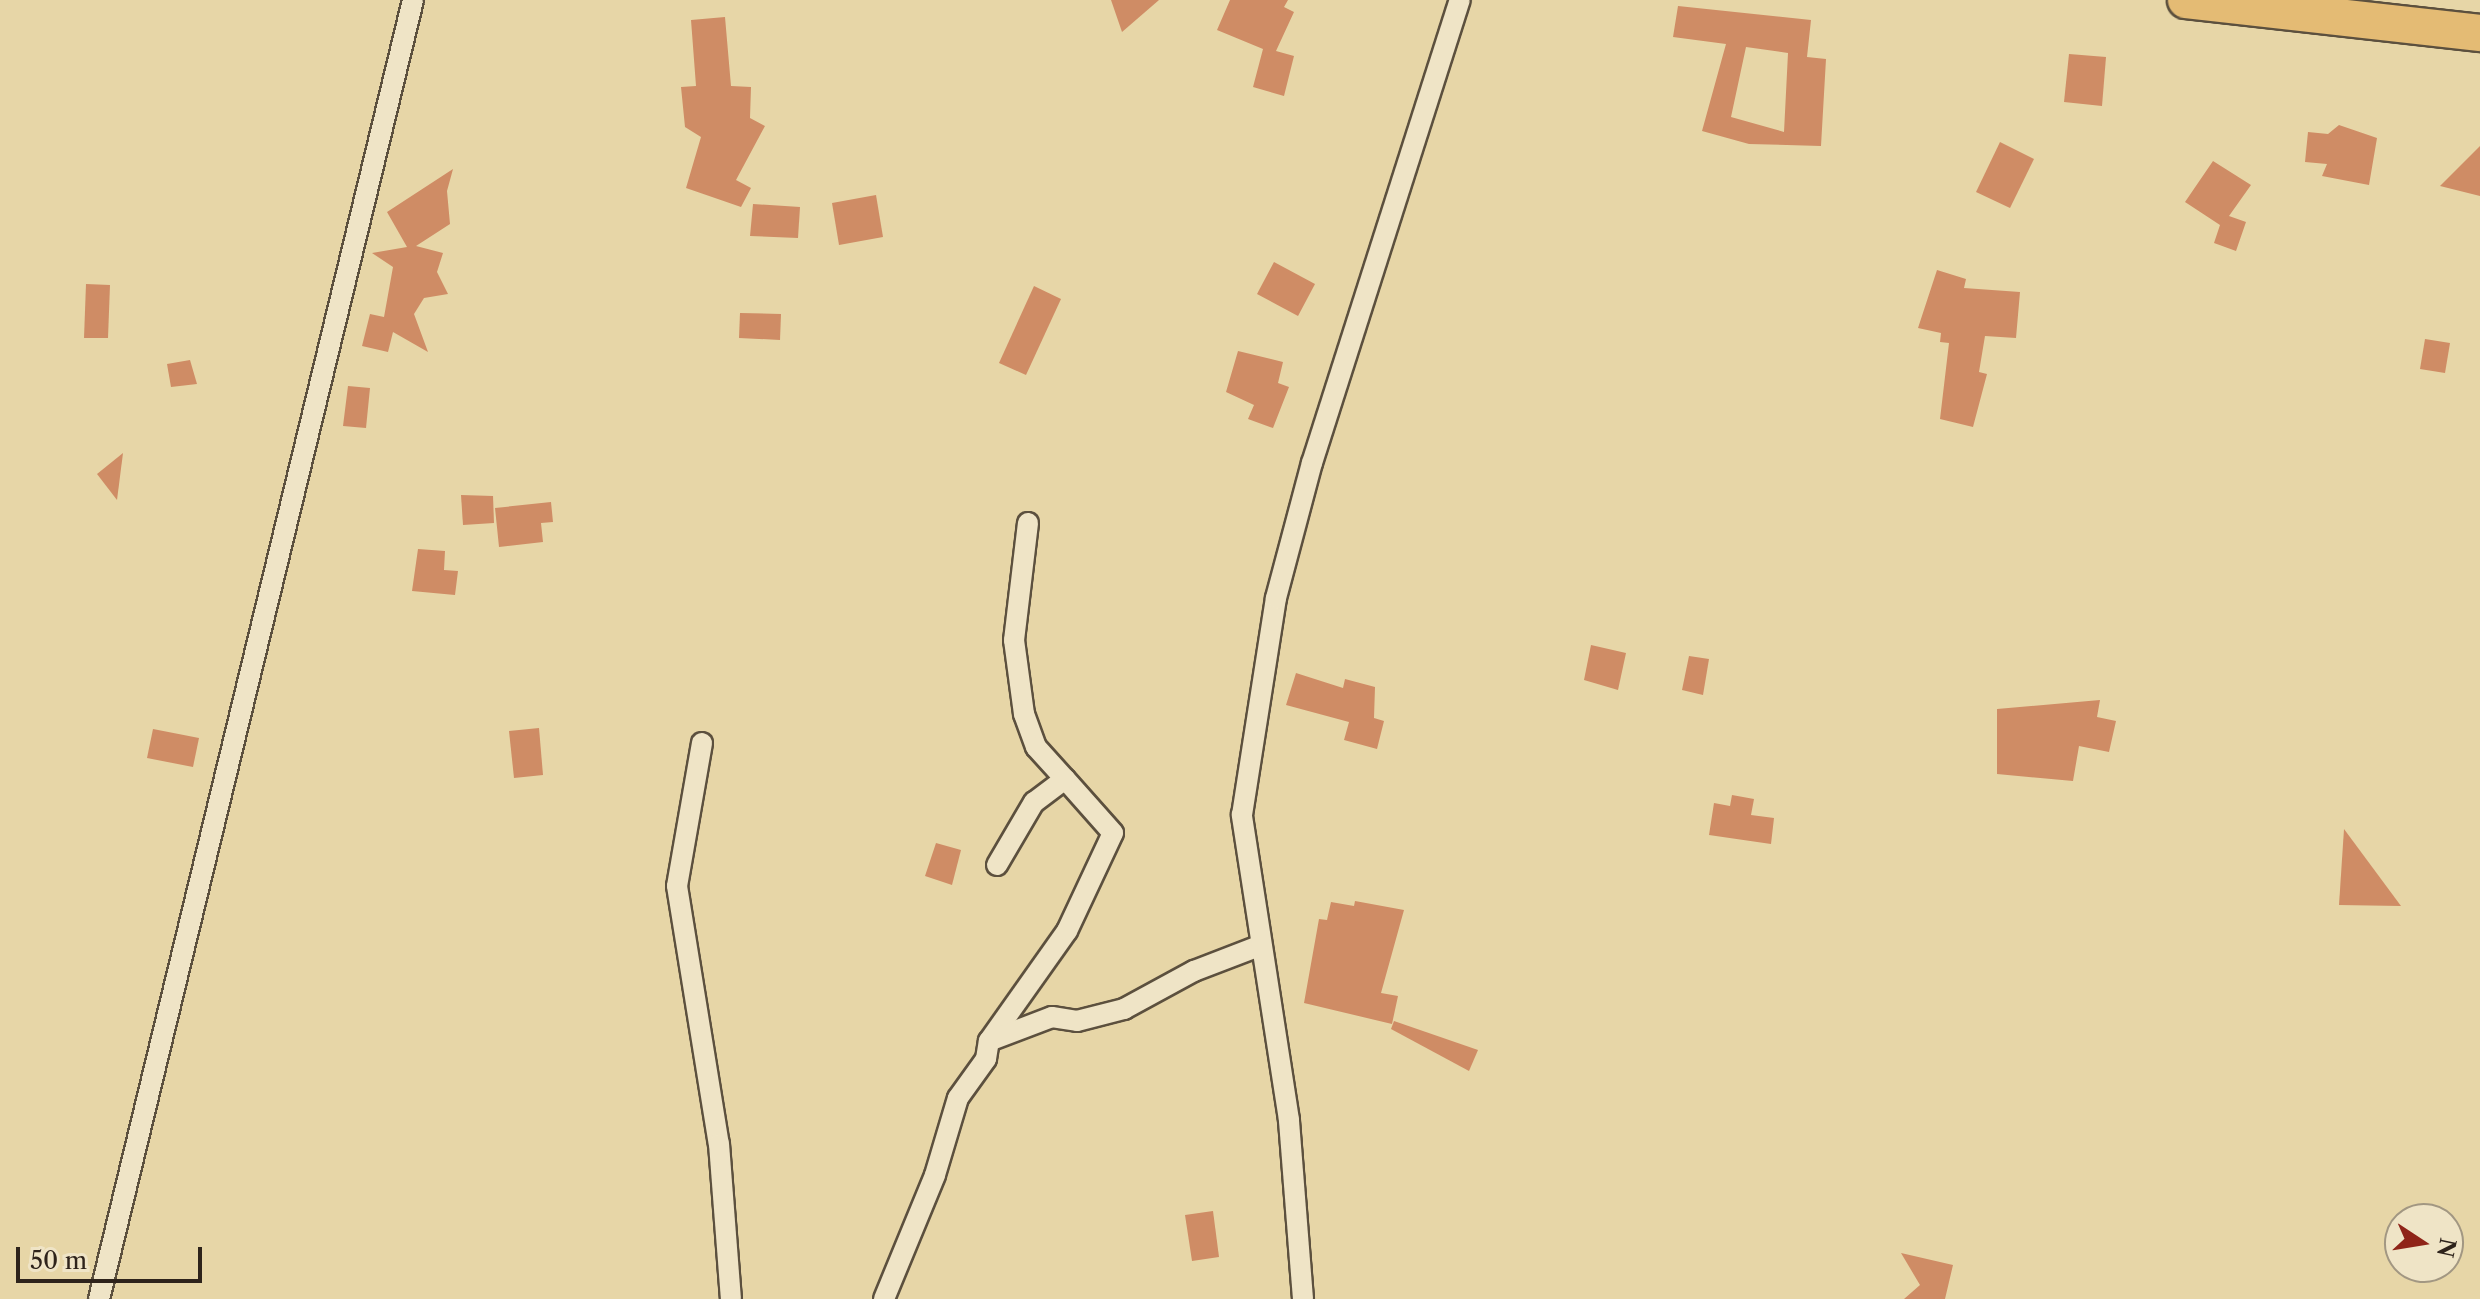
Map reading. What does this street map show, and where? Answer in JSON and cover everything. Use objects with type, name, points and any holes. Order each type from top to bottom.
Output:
[{"type":"highway","points":[[2186,0],[2480,33]]},
{"type":"street","points":[[99,1299],[413,0]]},
{"type":"street","points":[[1303,1299],[1289,1120],[1259,946],[1242,815],[1276,598],[1316,449],[1460,0]]},
{"type":"street","points":[[884,1299],[935,1175],[958,1098],[986,1059],[989,1041],[1067,931],[1113,833],[1036,747],[1024,714],[1014,640],[1028,523]]},
{"type":"street","points":[[702,743],[677,886],[719,1144],[731,1299]]},
{"type":"street","points":[[997,865],[1034,802],[1065,779]]},
{"type":"street","points":[[989,1041],[1052,1017],[1077,1021],[1124,1009],[1194,971],[1259,946]]},
{"type":"building","points":[[1111,0],[1159,0],[1122,32]]},
{"type":"building","points":[[1230,0],[1288,0],[1284,7],[1294,12],[1276,51],[1294,56],[1284,96],[1253,87],[1263,49],[1217,30]]},
{"type":"building","points":[[1678,6],[1811,20],[1807,57],[1826,59],[1821,146],[1749,144],[1702,131],[1726,44],[1673,37]],"holes":[[[1746,47],[1788,53],[1784,132],[1731,117]]]},
{"type":"building","points":[[725,17],[731,86],[751,87],[750,118],[765,126],[736,180],[751,188],[741,207],[686,188],[701,137],[685,127],[681,87],[696,86],[691,20]]},
{"type":"building","points":[[2069,54],[2106,57],[2102,106],[2064,102]]},
{"type":"building","points":[[2339,125],[2377,138],[2369,185],[2322,176],[2327,164],[2305,162],[2308,132],[2328,134]]},
{"type":"building","points":[[2000,142],[2034,159],[2010,208],[1976,192]]},
{"type":"building","points":[[2480,146],[2480,196],[2440,186]]},
{"type":"building","points":[[2213,161],[2251,185],[2229,216],[2246,222],[2236,251],[2214,243],[2220,225],[2185,202]]},
{"type":"building","points":[[453,169],[447,191],[450,224],[416,246],[443,253],[437,272],[448,294],[424,298],[414,314],[428,352],[393,332],[388,352],[362,346],[370,314],[384,317],[393,267],[372,253],[407,247],[387,212]]},
{"type":"building","points":[[876,195],[883,237],[839,245],[832,203]]},
{"type":"building","points":[[753,204],[800,207],[798,238],[750,236]]},
{"type":"building","points":[[1274,262],[1315,284],[1298,316],[1257,294]]},
{"type":"building","points":[[1937,270],[1966,279],[1964,288],[2020,292],[2016,338],[1985,336],[1979,372],[1987,374],[1973,427],[1940,419],[1949,343],[1940,342],[1941,333],[1918,328]]},
{"type":"building","points":[[86,284],[110,285],[108,338],[84,338]]},
{"type":"building","points":[[1034,286],[1061,299],[1026,375],[999,363]]},
{"type":"building","points":[[740,313],[781,314],[780,340],[739,338]]},
{"type":"building","points":[[2425,339],[2450,343],[2445,373],[2420,369]]},
{"type":"building","points":[[1238,351],[1283,362],[1278,383],[1289,387],[1273,428],[1248,419],[1254,405],[1226,392]]},
{"type":"building","points":[[190,360],[197,384],[171,387],[167,364]]},
{"type":"building","points":[[348,386],[370,388],[366,428],[343,426]]},
{"type":"building","points":[[123,453],[117,500],[97,474]]},
{"type":"building","points":[[461,495],[493,496],[494,523],[463,525]]},
{"type":"building","points":[[551,502],[553,522],[541,523],[543,542],[499,547],[495,508]]},
{"type":"building","points":[[418,549],[445,551],[444,570],[458,571],[455,595],[412,591]]},
{"type":"building","points":[[1591,645],[1626,653],[1618,690],[1584,680]]},
{"type":"building","points":[[1689,656],[1709,659],[1703,695],[1682,690]]},
{"type":"building","points":[[1296,673],[1343,688],[1345,679],[1375,687],[1374,718],[1384,721],[1377,749],[1344,740],[1349,722],[1286,705]]},
{"type":"building","points":[[2100,700],[2097,717],[2116,721],[2109,752],[2079,746],[2073,781],[1997,774],[1997,709]]},
{"type":"building","points":[[539,728],[543,775],[514,778],[509,731]]},
{"type":"building","points":[[153,729],[199,738],[193,767],[147,758]]},
{"type":"building","points":[[1732,795],[1754,799],[1751,815],[1774,818],[1771,844],[1709,835],[1714,803],[1730,806]]},
{"type":"building","points":[[2344,829],[2401,906],[2339,905]]},
{"type":"building","points":[[936,843],[961,850],[952,885],[925,876]]},
{"type":"building","points":[[1355,901],[1404,910],[1381,993],[1398,996],[1392,1024],[1304,1003],[1319,919],[1327,920],[1331,902],[1354,906]]},
{"type":"building","points":[[1394,1021],[1478,1050],[1469,1071],[1391,1029]]},
{"type":"building","points":[[1213,1211],[1219,1257],[1192,1261],[1185,1215]]},
{"type":"building","points":[[1901,1253],[1953,1265],[1945,1299],[1904,1299],[1920,1285]]}]
